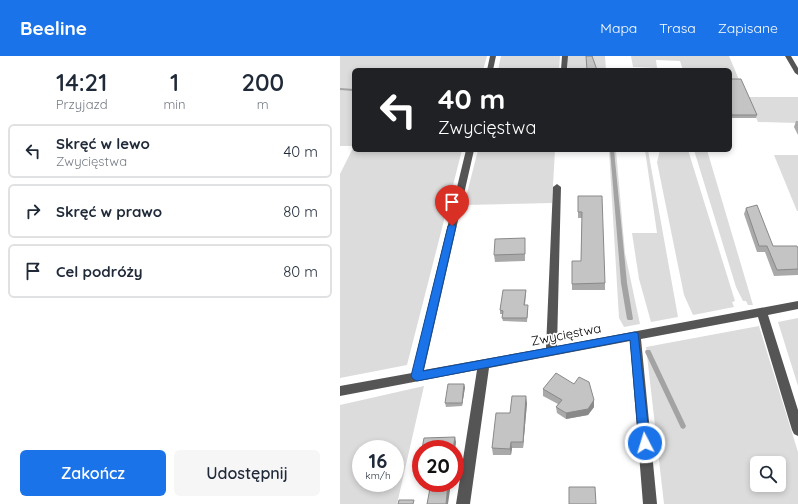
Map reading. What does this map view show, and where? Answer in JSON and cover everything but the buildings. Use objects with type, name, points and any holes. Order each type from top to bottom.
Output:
[{"type":"street","points":[[490,68],[493,56]]},
{"type":"street","points":[[564,68],[565,56]]},
{"type":"street","points":[[788,56],[798,73]]},
{"type":"street","points":[[417,376],[470,152]]},
{"type":"street","points":[[551,352],[557,187]]},
{"type":"street","name":"Zwycięstwa","points":[[340,391],[798,305]]},
{"type":"street","points":[[762,312],[798,430]]},
{"type":"street","points":[[635,336],[650,504]]},
{"type":"street","points":[[463,504],[484,364]]},
{"type":"shaded area","points":[[340,56],[487,56],[484,68],[352,68],[352,146],[340,146]]},
{"type":"shaded area","points":[[501,56],[560,56],[559,68],[498,68]]},
{"type":"shaded area","points":[[568,56],[605,56],[606,68],[568,68]]},
{"type":"shaded area","points":[[631,56],[729,56],[740,82],[732,82],[732,68],[682,68],[680,61],[656,60],[657,68],[633,67]]},
{"type":"shaded area","points":[[747,97],[798,97],[798,123],[758,122]]},
{"type":"shaded area","points":[[352,150],[352,152],[461,152],[407,365],[340,378],[340,174]]},
{"type":"shaded area","points":[[477,152],[555,152],[552,203],[464,205]]},
{"type":"shaded area","points":[[609,152],[616,152],[625,253],[640,324],[624,327],[619,318]]},
{"type":"shaded area","points":[[645,152],[648,152],[678,317],[651,322],[639,279],[632,233],[657,233]]},
{"type":"shaded area","points":[[660,152],[689,152],[735,301],[732,302],[734,307],[693,315],[684,295],[657,162]]},
{"type":"shaded area","points":[[695,152],[708,152],[753,305],[748,305],[746,301],[743,301],[736,287]]},
{"type":"shaded area","points":[[774,155],[798,155],[798,211],[797,211]]},
{"type":"shaded area","points":[[798,318],[798,386],[778,322]]},
{"type":"shaded area","points":[[759,326],[798,452],[798,504],[664,504],[646,347]]},
{"type":"shaded area","points":[[424,386],[404,473],[404,440],[352,440],[352,492],[400,492],[397,504],[340,504],[340,405]]},
{"type":"waterway","points":[[340,89],[352,90]]},
{"type":"waterway","points":[[612,152],[624,283],[630,319]]},
{"type":"waterway","points":[[648,352],[683,426]]},
{"type":"route","points":[[452,226],[417,376],[635,336],[645,443]]}]
